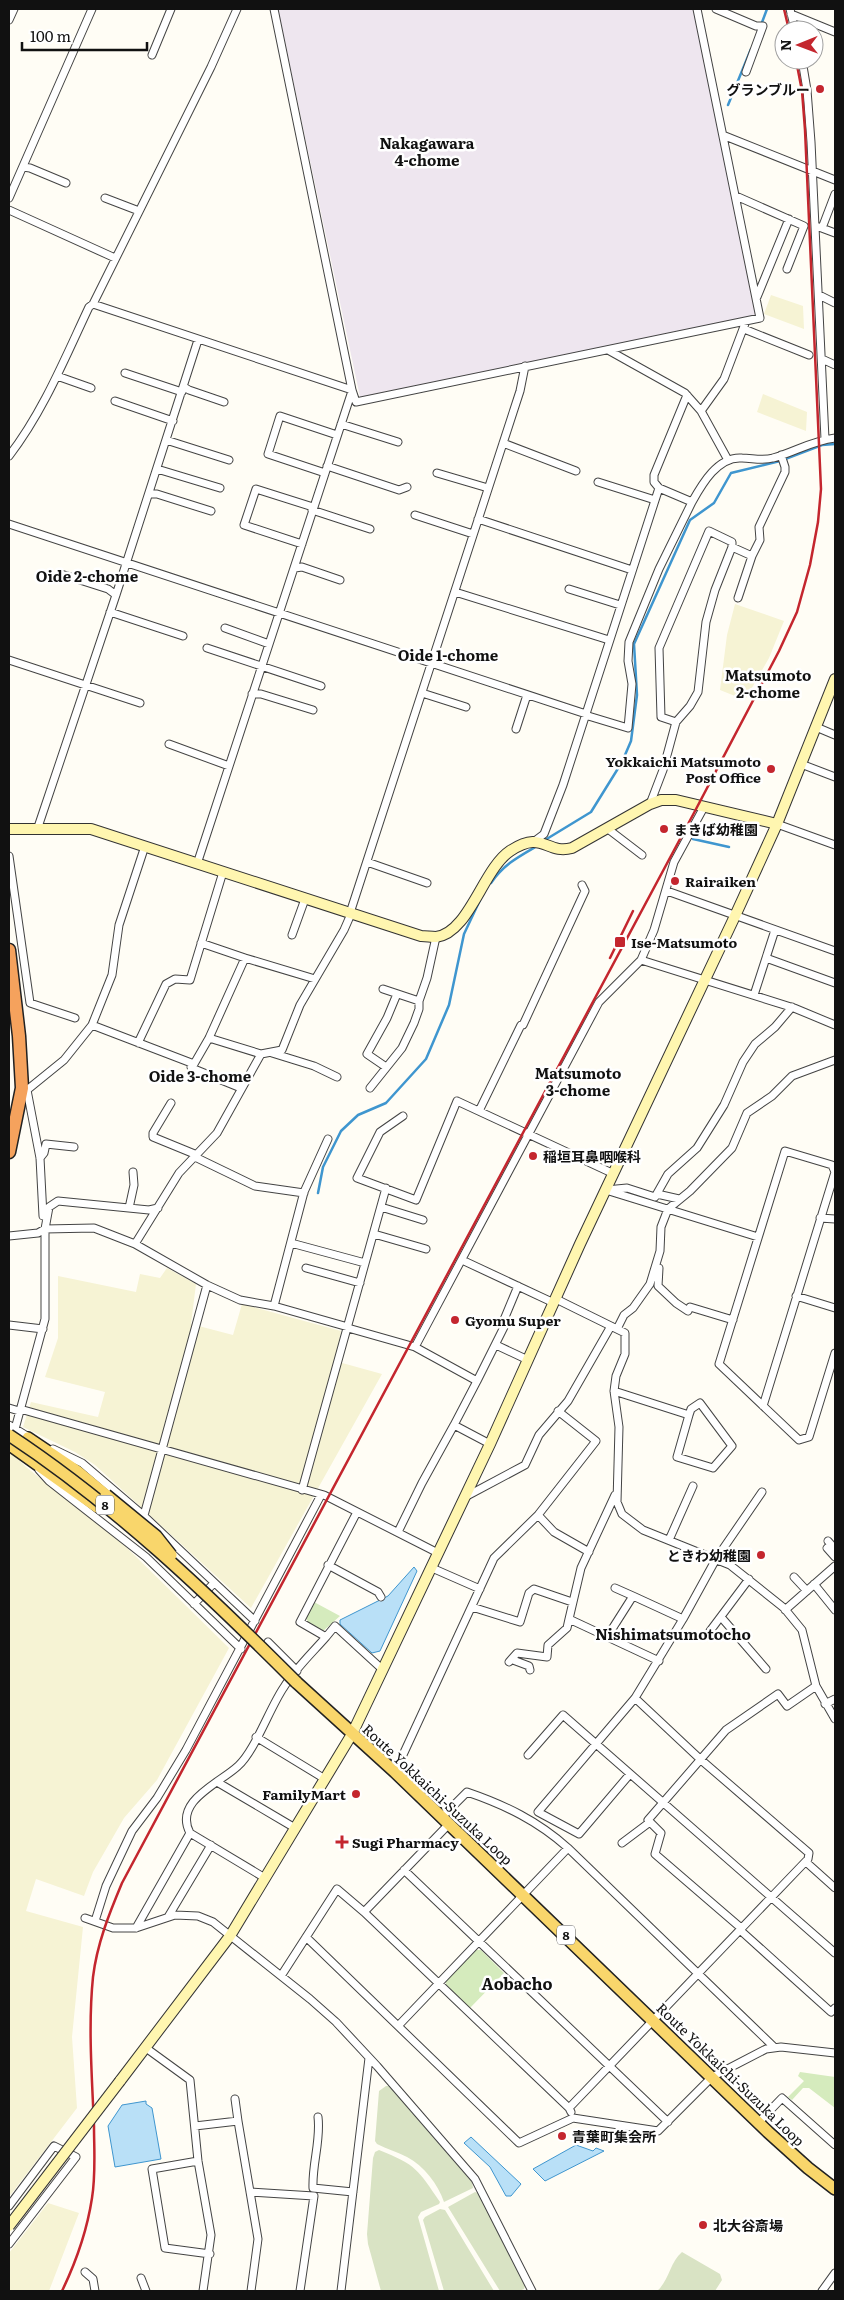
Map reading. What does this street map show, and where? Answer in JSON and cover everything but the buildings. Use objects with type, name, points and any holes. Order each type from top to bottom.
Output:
[{"type":"highway","points":[[9,950],[25,1089],[9,1152]]},
{"type":"main road","name":"8","points":[[10,1438],[33,1462],[96,1507],[158,1560],[195,1583]]},
{"type":"main road","name":"Route Yokkaichi-Suzuka Loop","points":[[10,1438],[104,1504],[195,1583],[296,1676],[352,1734],[395,1772],[523,1894],[759,2122],[808,2168],[835,2189]]},
{"type":"main road","name":"8","points":[[28,1438],[77,1471],[156,1536],[195,1583]]},
{"type":"street","points":[[9,20],[14,9]]},
{"type":"street","points":[[9,198],[92,9]]},
{"type":"street","points":[[152,55],[170,9]]},
{"type":"street","points":[[9,456],[27,429],[56,376],[88,307],[93,304],[211,67],[237,9]]},
{"type":"street","points":[[273,10],[356,402],[760,318],[725,136],[697,9]]},
{"type":"street","points":[[716,9],[760,26],[746,72]]},
{"type":"street","points":[[791,12],[835,32]]},
{"type":"street","points":[[804,70],[807,90],[812,171],[819,227],[819,295],[825,439]]},
{"type":"street","points":[[725,136],[835,180]]},
{"type":"street","points":[[23,167],[30,168],[66,184]]},
{"type":"street","points":[[819,227],[835,194]]},
{"type":"street","points":[[736,196],[804,226],[786,269]]},
{"type":"street","points":[[105,198],[139,211]]},
{"type":"street","points":[[9,210],[115,258]]},
{"type":"street","points":[[757,298],[789,219]]},
{"type":"street","points":[[819,227],[835,233]]},
{"type":"street","points":[[819,295],[835,303]]},
{"type":"street","points":[[93,304],[352,390]]},
{"type":"street","points":[[701,411],[724,380],[746,321]]},
{"type":"street","points":[[744,329],[809,355]]},
{"type":"street","points":[[37,830],[116,596],[198,340]]},
{"type":"street","points":[[608,350],[687,396],[698,411],[701,411],[728,460]]},
{"type":"street","points":[[822,360],[835,365]]},
{"type":"street","points":[[209,1038],[261,1054],[282,1050],[300,1005],[344,930],[520,391],[525,366]]},
{"type":"street","points":[[125,373],[189,390],[224,402]]},
{"type":"street","points":[[56,376],[91,388]]},
{"type":"street","points":[[197,864],[352,390]]},
{"type":"street","points":[[687,396],[654,475],[654,482],[659,488],[692,502]]},
{"type":"street","points":[[115,401],[173,421]]},
{"type":"street","points":[[337,435],[280,416],[268,454],[399,490],[407,487]]},
{"type":"street","points":[[341,424],[398,442]]},
{"type":"street","points":[[9,524],[628,728],[632,684],[628,660],[629,642],[659,569],[692,502],[708,476],[728,460],[742,458],[766,460],[819,439],[835,438]]},
{"type":"street","points":[[166,440],[229,460]]},
{"type":"street","points":[[503,443],[576,471]]},
{"type":"street","points":[[738,598],[752,556],[760,540],[760,527],[785,472],[781,455]]},
{"type":"street","points":[[157,469],[220,488]]},
{"type":"street","points":[[437,473],[488,488]]},
{"type":"street","points":[[598,482],[655,500]]},
{"type":"street","points":[[540,842],[563,785],[659,488]]},
{"type":"street","points":[[302,544],[244,526],[256,489],[370,529]]},
{"type":"street","points":[[148,494],[157,494],[211,511]]},
{"type":"street","points":[[415,514],[474,534]]},
{"type":"street","points":[[478,519],[632,570]]},
{"type":"street","points":[[650,804],[663,770],[676,722],[690,706],[698,692],[706,622],[715,590],[732,548],[732,542],[709,531],[659,648],[661,717],[676,722]]},
{"type":"street","points":[[732,548],[752,556]]},
{"type":"street","points":[[295,568],[302,567],[340,580]]},
{"type":"street","points":[[60,574],[108,589],[116,596]]},
{"type":"street","points":[[569,588],[620,605]]},
{"type":"street","points":[[455,592],[609,640]]},
{"type":"street","points":[[110,612],[183,636]]},
{"type":"street","points":[[225,628],[269,644]]},
{"type":"street","points":[[207,648],[321,686]]},
{"type":"street","points":[[9,660],[140,703]]},
{"type":"street","points":[[9,2226],[230,1936],[352,1734],[432,1568],[606,1190],[735,916],[777,824],[835,679]]},
{"type":"street","points":[[422,693],[466,707]]},
{"type":"street","points":[[252,694],[262,694],[313,710]]},
{"type":"street","points":[[516,729],[528,695]]},
{"type":"street","points":[[816,727],[835,735]]},
{"type":"street","points":[[169,744],[229,766]]},
{"type":"street","points":[[801,764],[835,777]]},
{"type":"street","points":[[9,829],[91,829],[350,914],[421,936],[436,937],[451,930],[461,921],[488,875],[509,851],[540,842],[563,850],[572,848],[650,804],[661,800],[676,800],[777,824],[835,845]]},
{"type":"street","points":[[415,1347],[599,1002],[641,960],[654,930],[674,862],[704,807]]},
{"type":"street","points":[[608,829],[642,855]]},
{"type":"street","points":[[145,846],[120,925],[112,975],[92,1025],[64,1060],[25,1089],[40,1158],[45,1229],[45,1318],[10,1438],[28,1438],[82,1463],[144,1516],[255,1621]]},
{"type":"street","points":[[9,856],[30,1003],[75,1018]]},
{"type":"street","points":[[367,862],[427,882]]},
{"type":"street","points":[[138,1044],[166,984],[175,979],[190,980],[223,872]]},
{"type":"street","points":[[479,1111],[521,1025],[523,1025],[585,891],[582,885]]},
{"type":"street","points":[[667,891],[835,951]]},
{"type":"street","points":[[292,935],[304,898]]},
{"type":"street","points":[[754,995],[775,930]]},
{"type":"street","points":[[370,1088],[406,1040],[419,1010],[419,1001],[427,978],[436,937]]},
{"type":"street","points":[[201,943],[315,979]]},
{"type":"street","points":[[241,1088],[191,1067],[209,1038],[245,958]]},
{"type":"street","points":[[766,958],[835,983]]},
{"type":"street","points":[[641,960],[792,1007],[835,1026]]},
{"type":"street","points":[[383,989],[419,1001]]},
{"type":"street","points":[[386,1067],[367,1054],[387,1018],[396,994]]},
{"type":"street","points":[[606,1190],[627,1188],[655,1197],[668,1174],[697,1148],[724,1105],[743,1062],[755,1044],[775,1027],[792,1007]]},
{"type":"street","points":[[92,1025],[194,1064]]},
{"type":"street","points":[[269,1052],[314,1066],[336,1076]]},
{"type":"street","points":[[136,1244],[179,1173],[217,1133],[261,1054]]},
{"type":"street","points":[[464,1498],[525,1465],[539,1434],[568,1401],[614,1328],[624,1315],[633,1308],[650,1284],[660,1251],[661,1227],[669,1209],[732,1148],[747,1113],[772,1096],[792,1076],[835,1060]]},
{"type":"street","points":[[403,1116],[380,1132],[357,1178],[416,1200],[457,1101],[614,1174]]},
{"type":"street","points":[[171,1103],[153,1133],[153,1137],[255,1186],[304,1194]]},
{"type":"street","points":[[274,1306],[304,1194],[328,1140]]},
{"type":"street","points":[[40,1158],[44,1153],[46,1144],[74,1146]]},
{"type":"street","points":[[763,1406],[835,1172],[832,1165],[785,1151],[719,1364],[763,1406],[799,1440],[810,1437],[835,1353]]},
{"type":"street","points":[[129,1208],[134,1185],[133,1172]]},
{"type":"street","points":[[302,1490],[386,1188]]},
{"type":"street","points":[[606,1190],[758,1237]]},
{"type":"street","points":[[657,1194],[680,1199]]},
{"type":"street","points":[[45,1229],[47,1210],[51,1204],[58,1201],[149,1210],[158,1208]]},
{"type":"street","points":[[381,1207],[423,1220]]},
{"type":"street","points":[[669,1209],[658,1286],[676,1304],[733,1320]]},
{"type":"street","points":[[820,1218],[835,1219]]},
{"type":"street","points":[[9,1236],[38,1233],[45,1229],[94,1228],[136,1244],[207,1285],[240,1300],[274,1306],[415,1347],[477,1380]]},
{"type":"street","points":[[374,1234],[426,1249]]},
{"type":"street","points":[[291,1243],[365,1264]]},
{"type":"street","points":[[462,1260],[624,1333],[625,1354],[616,1376],[614,1391],[619,1427],[617,1502],[626,1519],[643,1530],[730,1565],[786,1610],[802,1630],[816,1686],[835,1719]]},
{"type":"street","points":[[306,1268],[360,1283]]},
{"type":"street","points":[[135,1548],[207,1285]]},
{"type":"street","points":[[398,1532],[496,1345],[518,1286]]},
{"type":"street","points":[[796,1296],[835,1308]]},
{"type":"street","points":[[9,1325],[43,1329]]},
{"type":"street","points":[[496,1345],[528,1360]]},
{"type":"street","points":[[614,1391],[689,1415]]},
{"type":"street","points":[[700,1404],[732,1446],[713,1468],[677,1457],[689,1415],[691,1409],[700,1404]]},
{"type":"street","points":[[9,1408],[161,1449],[321,1496],[329,1496],[438,1553]]},
{"type":"street","points":[[395,1772],[494,1558],[538,1515],[596,1441],[558,1411]]},
{"type":"street","points":[[454,1425],[490,1444]]},
{"type":"street","points":[[33,1462],[49,1481],[135,1548],[241,1649]]},
{"type":"street","points":[[669,1540],[693,1486]]},
{"type":"street","points":[[530,1670],[529,1666],[511,1661],[518,1653],[547,1657],[551,1641],[567,1628],[581,1568],[612,1504],[616,1490]]},
{"type":"street","points":[[630,1774],[579,1834],[538,1812],[636,1698],[716,1559],[762,1492]]},
{"type":"street","points":[[95,1921],[106,1886],[132,1831],[162,1791],[241,1649],[321,1496]]},
{"type":"street","points":[[326,1637],[300,1622],[357,1512]]},
{"type":"street","points":[[538,1515],[554,1532],[589,1552]]},
{"type":"street","points":[[835,1549],[828,1544],[835,1557]]},
{"type":"street","points":[[328,1565],[378,1592],[381,1597]]},
{"type":"street","points":[[786,1610],[835,1566]]},
{"type":"street","points":[[432,1568],[480,1589]]},
{"type":"street","points":[[794,1577],[807,1591]]},
{"type":"street","points":[[710,1631],[749,1579]]},
{"type":"street","points":[[194,1604],[214,1583]]},
{"type":"street","points":[[814,1584],[835,1610]]},
{"type":"street","points":[[615,1588],[683,1619]]},
{"type":"street","points":[[472,1607],[520,1622],[529,1594],[534,1590],[572,1602]]},
{"type":"street","points":[[607,1637],[633,1596]]},
{"type":"street","points":[[721,1616],[766,1668]]},
{"type":"street","points":[[569,1619],[659,1661]]},
{"type":"street","points":[[136,1928],[190,1832],[186,1816],[190,1804],[240,1765],[284,1686],[296,1676],[335,1626],[383,1670]]},
{"type":"street","points":[[268,1642],[296,1676]]},
{"type":"street","points":[[816,1686],[787,1706],[778,1694],[726,1730],[648,1820],[662,1832],[655,1854],[741,1929],[831,2012],[835,2008]]},
{"type":"street","points":[[569,2108],[806,1862],[809,1853],[700,1759],[636,1698]]},
{"type":"street","points":[[825,1704],[835,1699]]},
{"type":"street","points":[[528,1755],[563,1715],[835,1953]]},
{"type":"street","points":[[256,1737],[325,1779]]},
{"type":"street","points":[[217,1782],[295,1828]]},
{"type":"street","points":[[364,1912],[404,1870],[446,1821],[467,1792],[512,1808],[536,1823],[568,1848],[774,2047]]},
{"type":"street","points":[[622,1843],[650,1822]]},
{"type":"street","points":[[190,1832],[265,1878]]},
{"type":"street","points":[[168,1916],[211,1845]]},
{"type":"street","points":[[398,2026],[568,1848]]},
{"type":"street","points":[[806,1862],[835,1888]]},
{"type":"street","points":[[404,1870],[608,2067],[668,2122]]},
{"type":"street","points":[[281,1976],[337,1889],[364,1912],[569,2108],[573,2118]]},
{"type":"street","points":[[85,1918],[113,1928],[136,1928],[168,1916],[198,1916],[213,1922],[281,1976],[336,2022],[475,2179],[532,2291]]},
{"type":"street","points":[[306,1937],[519,2143],[573,2118],[658,2131],[712,2077],[766,2049],[774,2047],[835,2054]]},
{"type":"street","points":[[146,2048],[190,2080],[198,2161],[211,2235],[210,2254],[203,2291]]},
{"type":"street","points":[[341,2291],[369,2058]]},
{"type":"street","points":[[759,2122],[782,2098],[835,2145]]},
{"type":"street","points":[[235,2099],[258,2238],[251,2291]]},
{"type":"street","points":[[318,2117],[320,2132],[312,2169],[312,2188],[353,2192]]},
{"type":"street","points":[[195,2126],[238,2121]]},
{"type":"street","points":[[9,2206],[54,2146],[76,2157],[9,2244]]},
{"type":"street","points":[[198,2161],[152,2169],[165,2248],[210,2254]]},
{"type":"street","points":[[250,2192],[314,2196],[300,2291]]},
{"type":"street","points":[[85,2272],[93,2279],[95,2291]]},
{"type":"street","points":[[822,2291],[835,2273]]},
{"type":"street","points":[[141,2278],[146,2291]]},
{"type":"shaded area","points":[[278,9],[693,9],[757,315],[360,397]]},
{"type":"shaded area","points":[[771,295],[803,306],[804,329],[764,314]]},
{"type":"shaded area","points":[[763,394],[807,412],[806,431],[757,412]]},
{"type":"shaded area","points":[[735,604],[784,621],[769,658],[745,700],[720,690],[727,635]]},
{"type":"shaded area","points":[[167,1268],[196,1284],[191,1324],[233,1335],[242,1304],[341,1331],[335,1361],[382,1374],[251,1608],[95,1465],[75,1452],[23,1427],[31,1402],[98,1417],[105,1392],[45,1377],[58,1338],[58,1276],[136,1292],[140,1274],[160,1278]]},
{"type":"shaded area","points":[[9,1450],[26,1467],[125,1546],[229,1648],[157,1780],[124,1818],[93,1872],[84,1896],[36,1879],[26,1911],[83,1927],[72,2037],[77,2108],[9,2197]]},
{"type":"shaded area","points":[[48,2203],[79,2213],[49,2291],[9,2291],[9,2253]]},
{"type":"green space","points":[[314,1602],[340,1616],[323,1631],[308,1622],[306,1617]]},
{"type":"green space","points":[[476,1950],[481,1950],[504,1973],[470,2008],[446,1985],[446,1981]]},
{"type":"green space","points":[[800,2072],[835,2077],[835,2108],[809,2088],[803,2088],[792,2100],[788,2097],[804,2081],[798,2076]]},
{"type":"green space","points":[[389,2086],[472,2182],[473,2188],[444,2202],[434,2182],[425,2170],[407,2157],[377,2144],[375,2141],[379,2091]]},
{"type":"green space","points":[[379,2150],[401,2160],[416,2170],[427,2182],[440,2202],[421,2212],[418,2217],[439,2291],[381,2291],[367,2234],[373,2158],[375,2152]]},
{"type":"green space","points":[[475,2192],[478,2193],[525,2286],[524,2289],[519,2291],[500,2291],[448,2207]]},
{"type":"green space","points":[[440,2209],[445,2210],[494,2291],[444,2291],[423,2220]]},
{"type":"green space","points":[[682,2252],[720,2274],[722,2280],[715,2291],[657,2291]]},
{"type":"water","points":[[414,1567],[417,1571],[380,1651],[372,1653],[340,1624],[340,1620],[388,1596]]},
{"type":"water","points":[[146,2101],[146,2104],[152,2108],[161,2159],[115,2167],[108,2126],[122,2105]]},
{"type":"water","points":[[471,2137],[521,2184],[511,2196],[506,2196],[490,2167],[464,2143]]},
{"type":"water","points":[[576,2145],[593,2151],[596,2148],[604,2151],[545,2181],[533,2169]]},
{"type":"waterway","points":[[761,25],[767,9]]},
{"type":"waterway","points":[[728,105],[751,49]]},
{"type":"waterway","points":[[545,840],[591,812],[622,762],[631,741],[637,695],[634,644],[690,520],[714,503],[731,473],[780,461],[822,445],[835,444]]},
{"type":"waterway","points":[[693,839],[729,847]]},
{"type":"waterway","points":[[491,883],[506,866],[537,846]]},
{"type":"waterway","points":[[318,1193],[323,1167],[341,1131],[358,1115],[386,1103],[426,1059],[449,1005],[464,934],[480,900]]},
{"type":"railway","points":[[784,9],[787,20]]},
{"type":"railway","points":[[62,2291],[80,2246],[92,2198],[95,2162],[91,2070],[93,1977],[108,1918],[122,1883],[695,811],[779,651],[797,612],[810,565],[818,522],[821,489],[805,130],[802,91],[798,70]]},
{"type":"railway","points":[[610,958],[633,911]]},
{"type":"place","name":"グランブルー","points":[[820,89]]},
{"type":"place","name":"Yokkaichi Matsumoto Post Office","points":[[771,769]]},
{"type":"place","name":"まきば幼稚園","points":[[664,829]]},
{"type":"place","name":"Rairaiken","points":[[675,881]]},
{"type":"place","name":"Ise-Matsumoto","points":[[620,942]]},
{"type":"place","name":"稲垣耳鼻咽喉科","points":[[533,1156]]},
{"type":"place","name":"Gyomu Super","points":[[455,1320]]},
{"type":"place","name":"ときわ幼稚園","points":[[761,1555]]},
{"type":"place","name":"FamilyMart","points":[[356,1794]]},
{"type":"place","name":"Sugi Pharmacy","points":[[342,1842]]},
{"type":"place","name":"青葉町集会所","points":[[562,2136]]},
{"type":"place","name":"北大谷斎場","points":[[703,2225]]},
{"type":"district","name":"Nakagawara 4-chome","points":[[427,150]]},
{"type":"district","name":"Oide 2-chome","points":[[87,575]]},
{"type":"district","name":"Oide 1-chome","points":[[448,654]]},
{"type":"district","name":"Matsumoto 2-chome","points":[[768,682]]},
{"type":"district","name":"Oide 3-chome","points":[[200,1075]]},
{"type":"district","name":"Matsumoto 3-chome","points":[[578,1080]]},
{"type":"district","name":"Nishimatsumotocho","points":[[673,1633]]},
{"type":"district","name":"Aobacho","points":[[517,1983]]}]
